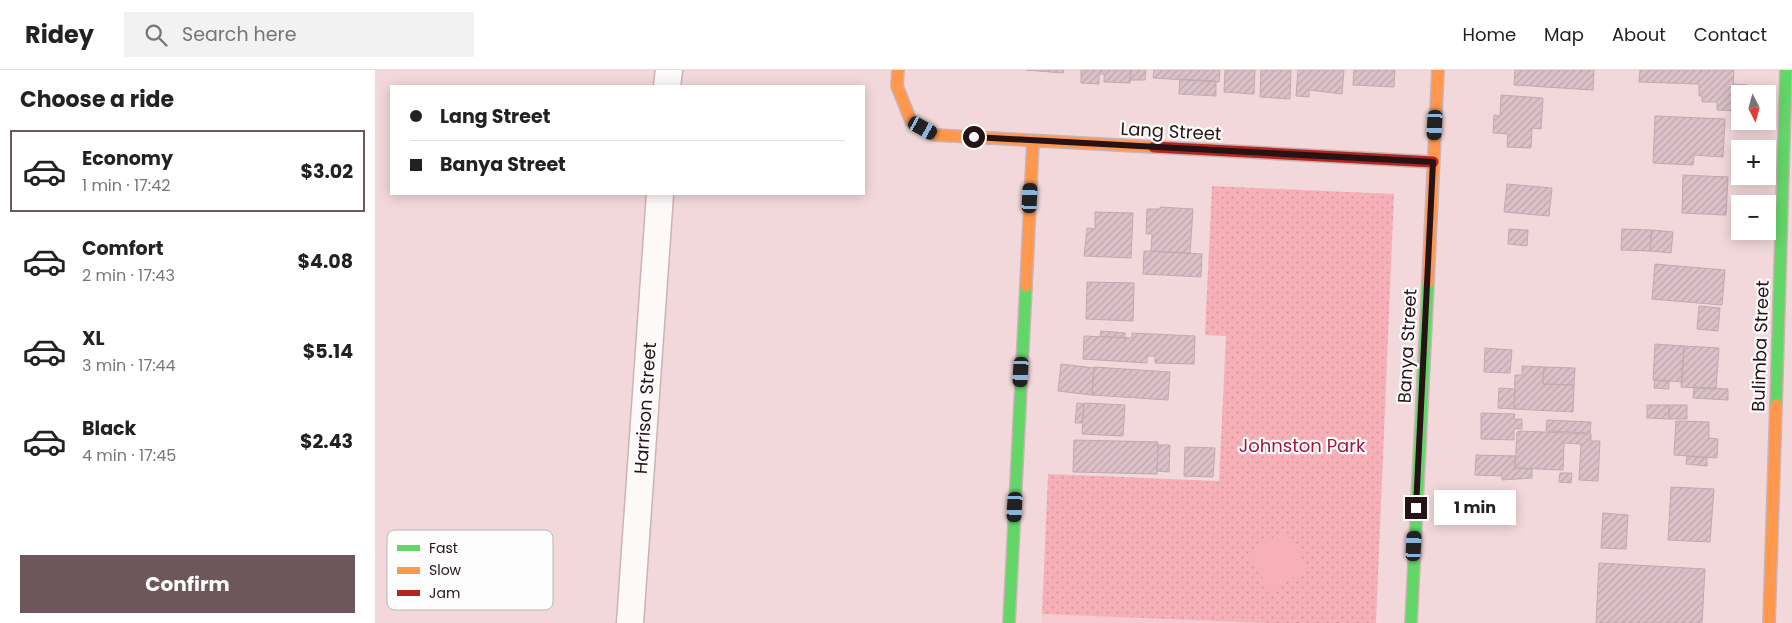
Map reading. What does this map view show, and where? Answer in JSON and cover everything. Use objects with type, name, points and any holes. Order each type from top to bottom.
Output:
[{"type":"street","points":[[667,85],[669,70]]},
{"type":"street","name":"Lang Street","points":[[898,70],[897,86],[911,121],[935,135],[1433,162]]},
{"type":"street","name":"Banya Street","points":[[1411,623],[1438,70]]},
{"type":"street","name":"Bulimba Street","points":[[1769,623],[1786,70]]},
{"type":"street","points":[[1009,623],[1033,141]]},
{"type":"street","name":"Harrison Street","points":[[629,623],[660,195]]},
{"type":"shaded area","points":[[1042,614],[1268,623],[1041,623]]},
{"type":"green space","name":"Johnston Park","points":[[1212,186],[1394,194],[1376,623],[1268,623],[1042,614],[1048,474],[1219,481],[1226,336],[1205,335]]},
{"type":"green space","points":[[1286,531],[1308,569],[1270,591],[1248,552]]},
{"type":"building","points":[[1026,70],[1064,70],[1063,73]]},
{"type":"building","points":[[1081,70],[1131,70],[1130,83],[1104,82],[1104,74],[1099,74],[1099,84],[1081,83]]},
{"type":"building","points":[[1131,70],[1146,70],[1145,80],[1130,80]]},
{"type":"building","points":[[1154,70],[1220,70],[1219,82],[1153,78]]},
{"type":"building","points":[[1225,70],[1255,70],[1254,94],[1224,92]]},
{"type":"building","points":[[1261,70],[1291,70],[1290,99],[1260,97]]},
{"type":"building","points":[[1298,70],[1344,70],[1342,94],[1309,90],[1309,97],[1296,96]]},
{"type":"building","points":[[1354,70],[1395,70],[1394,87],[1353,85]]},
{"type":"building","points":[[1515,70],[1594,70],[1593,90],[1514,85]]},
{"type":"building","points":[[1640,70],[1734,70],[1733,84],[1748,85],[1731,85],[1731,111],[1717,110],[1717,102],[1702,102],[1702,96],[1699,96],[1699,84],[1639,82]]},
{"type":"building","points":[[1180,79],[1216,81],[1216,96],[1179,94]]},
{"type":"building","points":[[1501,95],[1543,98],[1541,129],[1532,128],[1531,148],[1507,147],[1508,134],[1493,133],[1494,115],[1500,116]]},
{"type":"building","points":[[1655,116],[1725,119],[1723,157],[1694,155],[1693,165],[1653,163]]},
{"type":"building","points":[[1683,175],[1728,177],[1726,215],[1682,213]]},
{"type":"building","points":[[1507,184],[1552,188],[1549,216],[1504,212]]},
{"type":"building","points":[[1160,207],[1193,209],[1190,253],[1151,251],[1152,234],[1146,234],[1147,209],[1160,209]]},
{"type":"building","points":[[1095,212],[1133,213],[1131,258],[1084,256],[1087,228],[1095,229]]},
{"type":"building","points":[[1509,229],[1528,230],[1527,246],[1508,244]]},
{"type":"building","points":[[1622,229],[1651,230],[1650,251],[1621,250]]},
{"type":"building","points":[[1652,230],[1673,232],[1671,253],[1650,251]]},
{"type":"building","points":[[1144,251],[1202,254],[1201,277],[1143,274]]},
{"type":"building","points":[[1655,264],[1725,270],[1722,305],[1652,299]]},
{"type":"building","points":[[1087,282],[1134,283],[1133,321],[1086,319]]},
{"type":"building","points":[[1699,306],[1720,308],[1718,331],[1697,329]]},
{"type":"building","points":[[1101,331],[1125,333],[1125,338],[1100,336]]},
{"type":"building","points":[[1132,333],[1195,336],[1194,364],[1155,363],[1155,356],[1147,356],[1147,363],[1083,359],[1084,336],[1132,338]]},
{"type":"building","points":[[1655,344],[1684,346],[1682,382],[1653,380]]},
{"type":"building","points":[[1684,346],[1719,348],[1716,389],[1681,387]]},
{"type":"building","points":[[1485,348],[1512,350],[1510,373],[1484,372]]},
{"type":"building","points":[[1061,364],[1094,368],[1092,395],[1058,391]]},
{"type":"building","points":[[1522,366],[1544,367],[1543,384],[1574,385],[1573,412],[1514,409],[1515,375],[1522,375]]},
{"type":"building","points":[[1094,367],[1170,372],[1168,400],[1092,395]]},
{"type":"building","points":[[1544,367],[1575,368],[1574,385],[1543,384]]},
{"type":"building","points":[[1655,380],[1669,381],[1669,389],[1654,388]]},
{"type":"building","points":[[1694,387],[1728,389],[1728,400],[1693,398]]},
{"type":"building","points":[[1499,388],[1515,389],[1514,409],[1498,408]]},
{"type":"building","points":[[1077,403],[1084,404],[1082,423],[1075,423]]},
{"type":"building","points":[[1084,403],[1125,405],[1123,436],[1082,434]]},
{"type":"building","points":[[1647,405],[1669,405],[1669,419],[1647,418]]},
{"type":"building","points":[[1669,405],[1687,405],[1687,419],[1669,419]]},
{"type":"building","points":[[1481,413],[1515,414],[1514,419],[1522,419],[1522,429],[1514,429],[1514,440],[1481,439]]},
{"type":"building","points":[[1547,420],[1591,422],[1590,433],[1546,431]]},
{"type":"building","points":[[1676,421],[1709,422],[1709,438],[1718,439],[1717,458],[1674,455]]},
{"type":"building","points":[[1517,432],[1591,434],[1591,441],[1600,441],[1598,481],[1579,480],[1581,444],[1564,443],[1563,470],[1515,468]]},
{"type":"building","points":[[1074,440],[1158,442],[1157,474],[1073,472]]},
{"type":"building","points":[[1158,445],[1170,445],[1169,472],[1157,471]]},
{"type":"building","points":[[1185,447],[1215,448],[1213,477],[1184,476]]},
{"type":"building","points":[[1476,455],[1515,456],[1515,468],[1532,469],[1532,478],[1502,480],[1502,476],[1475,475]]},
{"type":"building","points":[[1687,456],[1707,458],[1707,466],[1686,464]]},
{"type":"building","points":[[1560,473],[1572,473],[1571,483],[1559,482]]},
{"type":"building","points":[[1671,487],[1714,489],[1710,542],[1668,540]]},
{"type":"building","points":[[1603,513],[1628,515],[1626,549],[1601,548]]},
{"type":"building","points":[[1599,563],[1705,569],[1702,623],[1596,623]]},
{"type":"traffic: fast","points":[[1776,405],[1786,70]]},
{"type":"traffic: fast","points":[[1411,623],[1428,282]]},
{"type":"traffic: fast","points":[[1009,623],[1026,286]]},
{"type":"traffic: slow","points":[[898,70],[897,86],[911,121],[935,135],[1154,147]]},
{"type":"traffic: slow","points":[[1428,282],[1438,70]]},
{"type":"traffic: slow","points":[[1026,286],[1033,141]]},
{"type":"traffic: slow","points":[[1769,623],[1776,405]]},
{"type":"traffic: jam","points":[[1154,147],[1433,162]]},
{"type":"route","points":[[974,137],[1433,162],[1416,508]]}]
